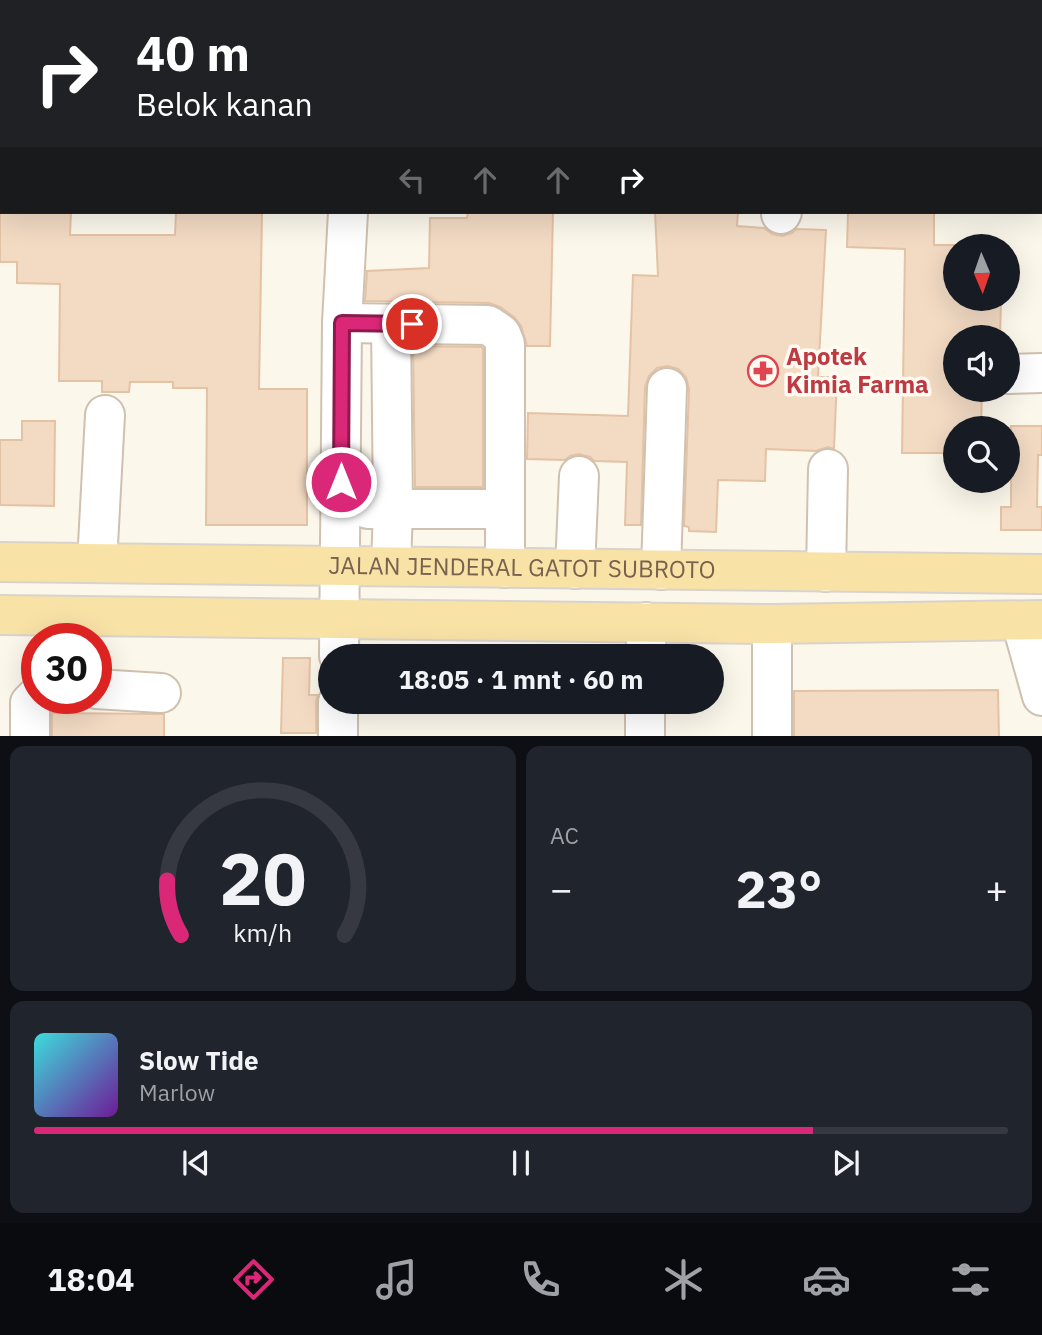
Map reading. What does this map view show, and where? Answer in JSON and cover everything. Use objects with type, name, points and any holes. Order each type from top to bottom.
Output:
[{"type":"main road","name":"JALAN JENDERAL GATOT SUBROTO","points":[[0,562],[1042,575]]},
{"type":"main road","points":[[0,615],[30,623]]},
{"type":"main road","points":[[112,625],[340,619],[646,639],[772,624],[1032,620]]},
{"type":"street","points":[[339,644],[342,323],[348,214]]},
{"type":"street","points":[[342,323],[488,325],[501,334],[505,344],[505,568]]},
{"type":"street","points":[[391,324],[391,566]]},
{"type":"street","points":[[1020,374],[1042,373]]},
{"type":"street","points":[[661,570],[667,387]]},
{"type":"street","points":[[97,563],[105,415]]},
{"type":"street","points":[[826,572],[828,469]]},
{"type":"street","points":[[575,569],[579,476]]},
{"type":"street","points":[[341,510],[505,509]]},
{"type":"street","points":[[1032,620],[1042,696]]},
{"type":"street","points":[[772,624],[772,736]]},
{"type":"street","points":[[112,690],[161,693]]},
{"type":"street","points":[[30,714],[30,736]]},
{"type":"street","points":[[338,714],[338,736]]},
{"type":"street","points":[[645,714],[645,736]]},
{"type":"building","points":[[0,214],[71,214],[70,235],[175,235],[176,214],[262,214],[259,389],[307,389],[307,525],[206,525],[207,388],[173,388],[173,382],[130,382],[129,392],[102,392],[102,381],[59,381],[60,284],[17,283],[17,262],[0,262]]},
{"type":"building","points":[[468,214],[553,214],[550,346],[527,346],[521,326],[514,317],[489,303],[365,301],[367,271],[429,268],[430,218],[467,218]]},
{"type":"building","points":[[655,214],[738,214],[737,226],[764,228],[772,234],[782,236],[796,229],[826,230],[818,377],[837,377],[834,449],[766,449],[765,481],[718,480],[716,532],[689,531],[689,527],[684,526],[689,389],[686,377],[678,369],[668,366],[657,368],[649,376],[645,387],[641,525],[625,525],[627,462],[594,461],[579,454],[565,460],[527,459],[528,413],[628,416],[633,275],[658,276]]},
{"type":"building","points":[[848,214],[934,214],[934,245],[943,245],[943,312],[1001,312],[1000,325],[943,325],[943,402],[982,402],[981,416],[943,416],[943,453],[902,453],[905,249],[847,247]]},
{"type":"building","points":[[413,346],[483,348],[483,487],[415,487]]},
{"type":"building","points":[[22,421],[55,421],[54,506],[0,505],[0,440],[22,440]]},
{"type":"building","points":[[1020,426],[1042,426],[1042,455],[1038,455],[1037,507],[1042,507],[1042,530],[1001,530],[1001,507],[1011,507],[1011,493],[1020,493]]},
{"type":"building","points":[[283,658],[310,658],[309,695],[318,695],[316,733],[281,733]]},
{"type":"building","points":[[998,690],[999,736],[794,736],[794,691]]},
{"type":"building","points":[[52,714],[164,714],[164,736],[52,736]]},
{"type":"place","name":"Apotek Kimia Farma","points":[[763,371]]},
{"type":"route","points":[[341,482],[342,323],[412,324]]}]
